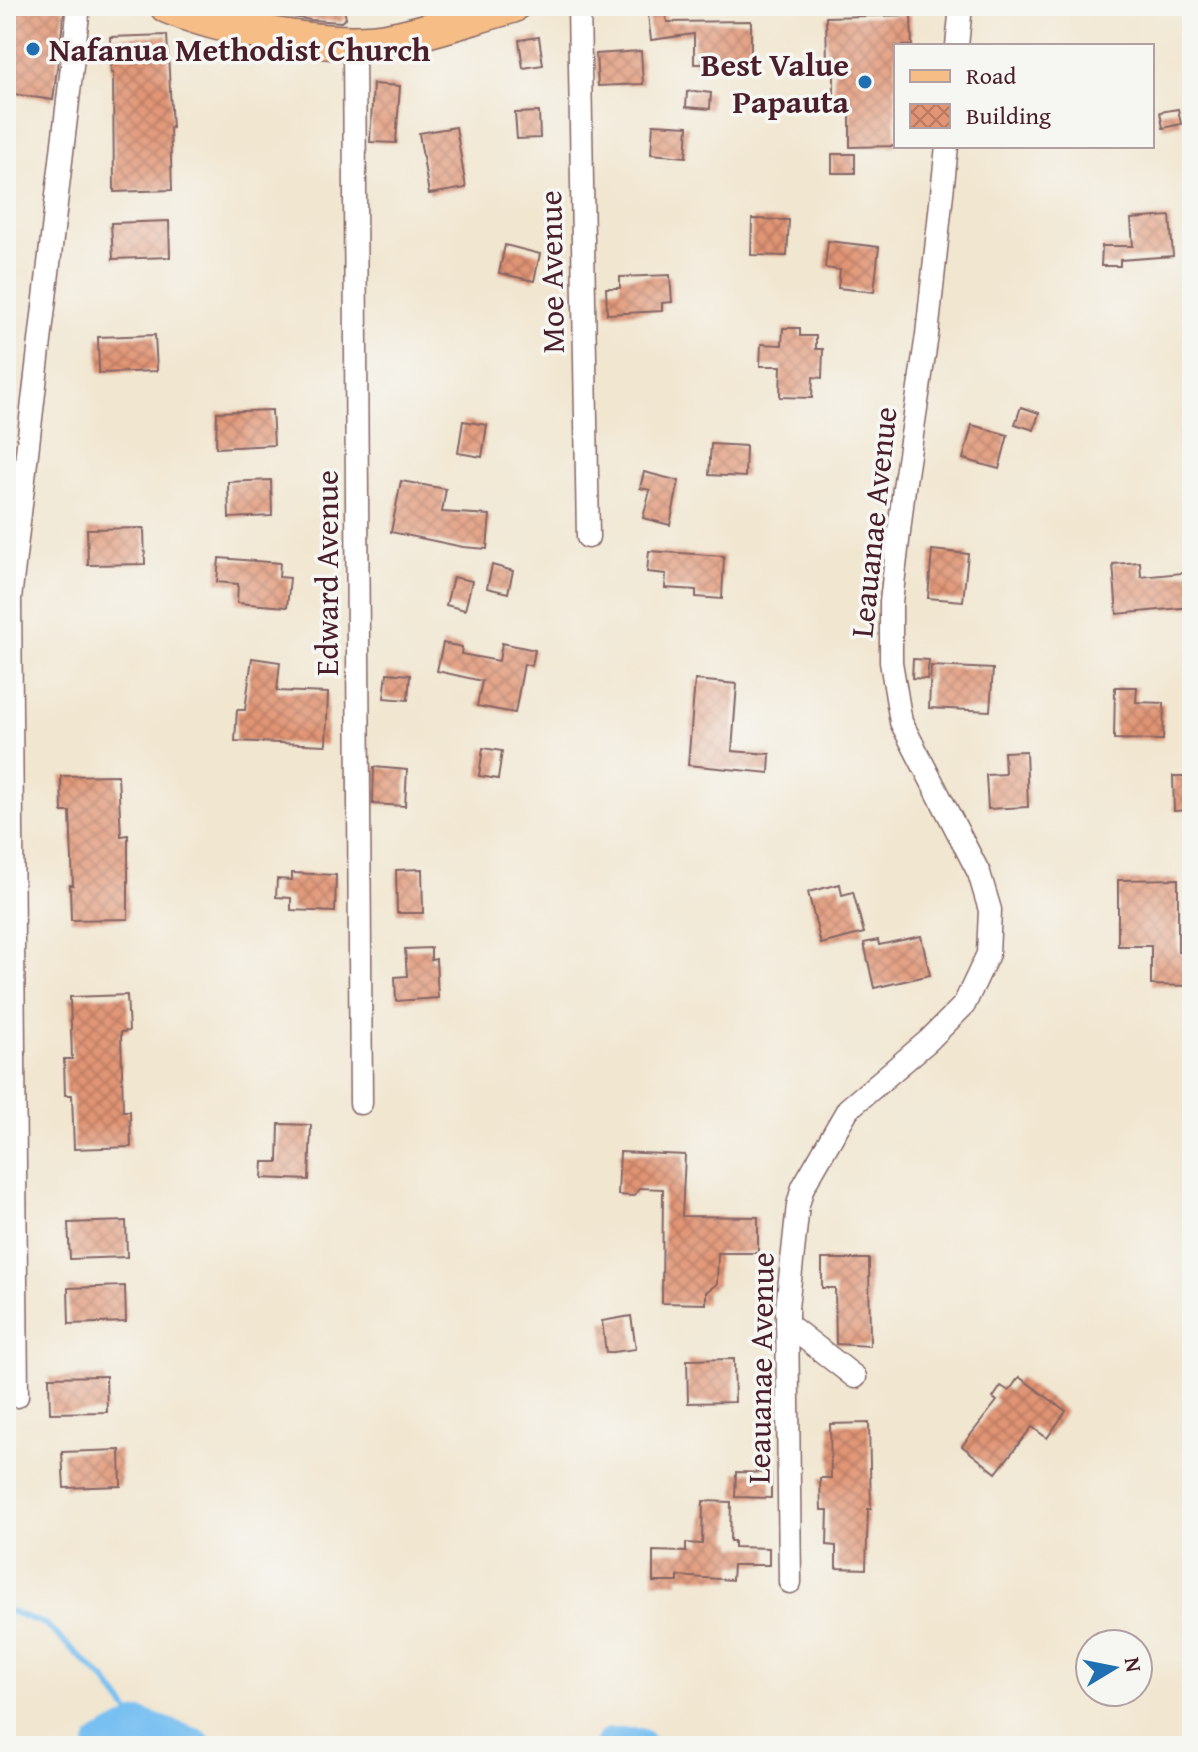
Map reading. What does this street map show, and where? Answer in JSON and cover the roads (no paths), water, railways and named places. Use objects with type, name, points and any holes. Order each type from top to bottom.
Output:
[{"type":"main road","points":[[167,6],[187,14],[284,37],[354,43],[391,39],[512,6]]},
{"type":"street","points":[[17,1396],[10,599],[79,6]]},
{"type":"street","name":"Moe Avenue","points":[[579,6],[588,537]]},
{"type":"street","points":[[957,44],[961,6]]},
{"type":"street","name":"Edward Avenue","points":[[354,43],[361,1103]]},
{"type":"street","name":"Leauanae Avenue","points":[[790,1582],[787,1324],[798,1205],[803,1187],[848,1109],[928,1041],[964,1005],[988,954],[990,910],[979,873],[901,722],[891,662],[891,602],[902,502],[927,335],[947,148]]},
{"type":"street","points":[[787,1324],[855,1377]]},
{"type":"waterway","points":[[6,1610],[45,1624],[106,1681],[140,1727]]},
{"type":"waterway","points":[[103,1746],[140,1727],[194,1746]]},
{"type":"waterway","points":[[612,1746],[638,1746]]},
{"type":"place","name":"Nafanua Methodist Church","points":[[33,49]]},
{"type":"place","name":"Best Value Papauta","points":[[865,82]]}]
